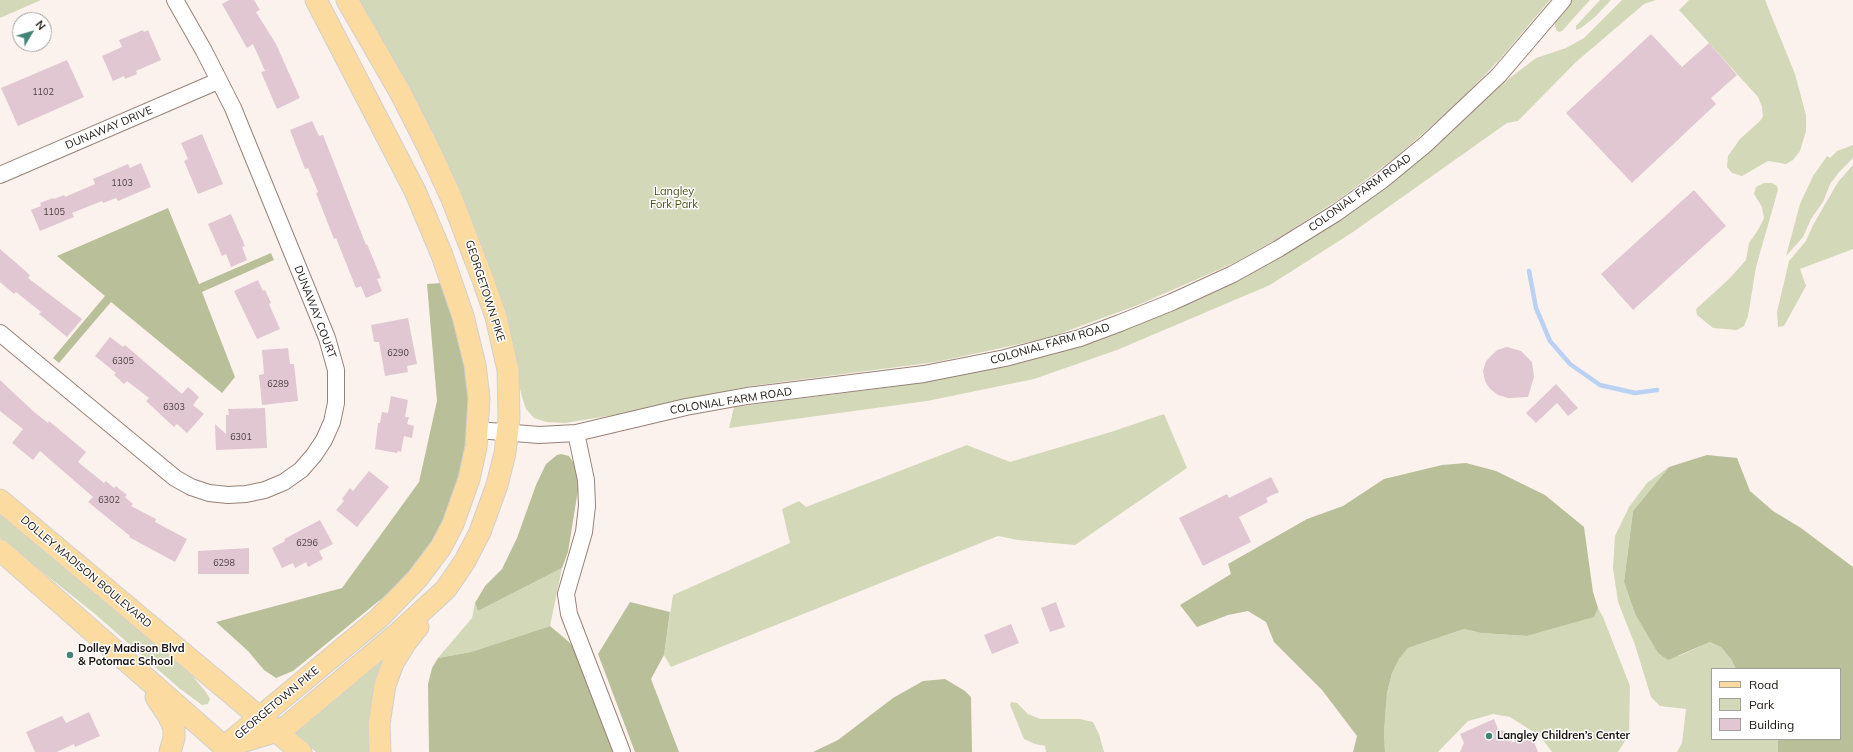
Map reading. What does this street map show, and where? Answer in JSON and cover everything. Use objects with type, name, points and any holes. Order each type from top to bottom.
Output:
[{"type":"main road","name":"GEORGETOWN PIKE","points":[[223,750],[383,614],[407,590],[427,566],[441,547],[459,511],[474,462],[478,430],[478,398],[472,349],[463,316],[442,255],[415,191],[316,0]]},
{"type":"main road","name":"GEORGETOWN PIKE","points":[[223,750],[287,726],[398,633],[446,589],[473,548],[487,516],[502,468],[508,433],[510,394],[505,352],[496,317],[477,261],[431,152],[400,92],[347,0]]},
{"type":"main road","name":"DOLLEY MADISON BOULEVARD","points":[[0,500],[301,752]]},
{"type":"main road","points":[[0,550],[134,668],[223,750]]},
{"type":"main road","points":[[380,752],[380,712],[388,674],[406,642],[446,589]]},
{"type":"main road","points":[[134,668],[171,719],[174,738],[170,752]]},
{"type":"street","name":"DUNAWAY COURT","points":[[0,333],[175,478],[191,487],[209,493],[228,495],[246,494],[265,490],[284,482],[301,470],[324,440],[332,422],[336,403],[336,370],[332,355],[233,108],[204,51],[175,0]]},
{"type":"street","name":"COLONIAL FARM ROAD","points":[[478,430],[539,435],[576,433],[686,407],[747,396],[924,374],[1005,358],[1086,335],[1172,302],[1233,274],[1278,249],[1336,213],[1381,180],[1426,144],[1499,76],[1563,0]]},
{"type":"street","name":"DUNAWAY DRIVE","points":[[0,175],[218,81]]},
{"type":"street","points":[[576,433],[586,480],[587,506],[584,532],[566,594],[569,614],[622,752]]},
{"type":"green space","points":[[0,0],[41,0],[12,12],[0,18]]},
{"type":"green space","name":"Langley Fork Park","points":[[353,0],[1550,0],[1499,60],[1456,105],[1396,157],[1341,198],[1277,239],[1234,263],[1138,305],[1048,338],[936,362],[751,386],[620,414],[565,423],[546,422],[534,418],[526,409],[502,316]]},
{"type":"green space","points":[[1570,0],[1590,0],[1562,31],[1559,32],[1556,30],[1554,20]]},
{"type":"green space","points":[[1600,0],[1611,0],[1595,17],[1576,30],[1576,26]]},
{"type":"green space","points":[[1622,0],[1656,0],[1644,4],[1576,62],[1518,121],[1507,123],[1353,232],[1270,285],[1117,350],[1034,379],[927,401],[729,428],[734,407],[892,387],[994,368],[1085,343],[1265,265],[1536,58],[1566,48],[1584,38]]},
{"type":"green space","points":[[1689,0],[1765,0],[1795,74],[1806,115],[1806,131],[1800,151],[1793,160],[1786,164],[1768,161],[1742,176],[1732,173],[1727,167],[1728,156],[1740,139],[1760,121],[1763,116],[1762,107],[1758,97],[1679,10]]},
{"type":"green space","points":[[1853,145],[1853,158],[1830,184],[1823,202],[1811,219],[1803,237],[1786,256],[1800,204],[1813,176],[1827,156],[1830,158],[1837,151]]},
{"type":"green space","points":[[1853,165],[1853,249],[1800,269],[1806,286],[1784,326],[1778,327],[1777,312],[1789,261],[1806,241],[1813,225],[1838,182]]},
{"type":"green space","points":[[1764,183],[1772,183],[1777,186],[1778,190],[1756,267],[1748,316],[1744,326],[1737,330],[1713,328],[1697,315],[1696,309],[1729,279],[1746,260],[1749,243],[1764,218],[1762,207],[1754,194],[1756,187]]},
{"type":"green space","points":[[168,208],[199,284],[271,253],[274,260],[202,292],[235,377],[222,393],[111,302],[59,363],[53,358],[105,296],[57,256]]},
{"type":"green space","points":[[441,283],[465,354],[472,411],[465,462],[449,514],[423,556],[391,591],[293,671],[276,678],[264,670],[248,651],[216,622],[342,588],[419,482],[437,401],[427,284]]},
{"type":"green space","points":[[1164,414],[1187,468],[1075,545],[1018,540],[998,536],[671,667],[664,655],[673,595],[790,543],[782,509],[799,501],[806,507],[967,445],[1010,462],[1114,431]]},
{"type":"green space","points":[[561,454],[569,456],[577,468],[578,490],[568,552],[562,568],[478,611],[475,603],[485,586],[502,569],[517,538],[536,485],[546,464],[557,455]]},
{"type":"green space","points":[[1707,455],[1737,458],[1750,491],[1773,511],[1801,528],[1853,567],[1853,752],[1778,752],[1778,740],[1841,740],[1841,668],[1736,668],[1731,659],[1721,647],[1710,642],[1668,660],[1658,653],[1635,614],[1624,582],[1633,511],[1669,467]]},
{"type":"green space","points":[[1466,463],[1496,471],[1545,495],[1584,527],[1593,592],[1598,608],[1594,617],[1527,636],[1481,633],[1464,629],[1408,648],[1399,659],[1392,673],[1387,693],[1384,733],[1385,752],[1353,752],[1357,736],[1322,690],[1274,642],[1266,622],[1248,611],[1228,615],[1197,627],[1180,605],[1231,574],[1228,564],[1307,519],[1343,506],[1384,479],[1442,465]]},
{"type":"green space","points":[[1669,467],[1633,511],[1624,582],[1635,614],[1658,652],[1679,656],[1710,642],[1721,647],[1731,659],[1736,668],[1711,668],[1711,740],[1778,740],[1778,752],[1677,752],[1682,743],[1686,709],[1660,706],[1651,697],[1635,645],[1618,602],[1613,568],[1615,536],[1629,507],[1647,483]]},
{"type":"green space","points":[[0,513],[183,665],[206,692],[210,699],[208,704],[202,705],[179,688],[95,614],[0,538]]},
{"type":"green space","points":[[562,568],[550,626],[471,652],[438,658],[472,618],[475,603],[478,611]]},
{"type":"green space","points":[[630,602],[670,612],[664,655],[651,679],[679,752],[635,752],[598,654]]},
{"type":"green space","points":[[1598,608],[1603,617],[1630,686],[1629,735],[1618,752],[1552,752],[1540,736],[1510,717],[1493,714],[1468,721],[1438,752],[1385,752],[1384,733],[1387,693],[1392,673],[1399,659],[1408,648],[1464,629],[1481,633],[1527,636],[1593,617]]},
{"type":"green space","points":[[550,626],[569,642],[576,651],[619,752],[429,752],[428,684],[432,668],[438,658],[471,652]]},
{"type":"green space","points":[[404,635],[372,752],[316,752],[288,730]]},
{"type":"green space","points":[[945,679],[965,691],[971,697],[972,752],[813,752],[838,740],[893,698],[923,681]]},
{"type":"green space","points":[[1011,702],[1017,703],[1028,714],[1040,719],[1080,719],[1093,722],[1099,734],[1104,752],[1046,752],[1045,746],[1035,744],[1024,739],[1010,705]]},
{"type":"building","points":[[229,0],[254,0],[260,10],[256,12],[276,44],[300,98],[277,109],[261,72],[265,71],[253,44],[247,48],[222,4]]},
{"type":"building","points":[[143,30],[144,32],[148,30],[161,60],[136,71],[137,74],[125,79],[124,76],[113,81],[102,56],[122,47],[119,40]]},
{"type":"building","points":[[1651,34],[1682,67],[1709,43],[1737,75],[1711,98],[1716,104],[1632,183],[1566,113]]},
{"type":"building","points":[[67,60],[84,97],[18,126],[1,88]]},
{"type":"building","points":[[312,121],[319,136],[323,135],[366,245],[367,244],[381,278],[377,279],[382,291],[366,298],[361,286],[356,288],[336,238],[334,239],[308,168],[305,169],[290,130]]},
{"type":"building","points":[[202,134],[223,184],[198,194],[184,161],[188,159],[181,143]]},
{"type":"building","points":[[141,163],[151,187],[118,201],[116,198],[103,203],[102,201],[72,213],[74,217],[40,231],[31,210],[41,206],[40,203],[64,195],[65,197],[95,184],[93,179],[128,164],[130,168]]},
{"type":"building","points":[[1694,190],[1726,226],[1633,310],[1601,274]]},
{"type":"building","points":[[231,214],[245,246],[242,247],[247,260],[231,267],[226,254],[222,256],[208,224]]},
{"type":"building","points":[[0,249],[30,275],[28,278],[82,319],[67,337],[39,314],[41,312],[16,292],[14,294],[0,282]]},
{"type":"building","points":[[258,280],[271,303],[269,304],[280,329],[257,339],[234,291]]},
{"type":"building","points":[[408,318],[417,364],[407,366],[408,372],[385,376],[379,342],[374,342],[371,325]]},
{"type":"building","points":[[110,337],[123,347],[125,345],[182,394],[188,387],[199,397],[193,405],[204,414],[187,433],[177,424],[174,427],[146,401],[149,398],[127,381],[124,384],[114,375],[116,373],[95,356]]},
{"type":"building","points":[[1507,347],[1521,351],[1532,362],[1534,377],[1528,397],[1508,398],[1498,395],[1490,389],[1485,381],[1483,371],[1486,361],[1497,350]]},
{"type":"building","points":[[288,348],[290,364],[294,364],[298,401],[262,405],[259,375],[264,374],[262,350]]},
{"type":"building","points":[[0,380],[33,411],[48,423],[49,421],[86,452],[78,462],[104,483],[106,481],[114,488],[116,486],[127,495],[125,497],[133,504],[131,506],[156,519],[155,522],[187,539],[175,562],[129,537],[130,536],[88,502],[93,497],[40,451],[33,460],[12,443],[23,429],[0,411]]},
{"type":"building","points":[[1556,384],[1578,408],[1568,416],[1557,403],[1536,423],[1526,413]]},
{"type":"building","points":[[391,396],[408,400],[405,417],[409,417],[407,424],[414,426],[412,438],[404,436],[401,452],[398,451],[397,453],[375,449],[378,423],[380,423],[382,412],[388,413]]},
{"type":"building","points":[[265,408],[267,448],[216,450],[215,424],[226,434],[226,415],[229,415],[228,409]]},
{"type":"building","points":[[369,471],[389,487],[357,527],[336,510],[344,501],[342,499],[350,488],[353,491]]},
{"type":"building","points":[[1271,477],[1279,492],[1266,498],[1268,502],[1239,517],[1251,542],[1203,566],[1179,518],[1227,494],[1229,498]]},
{"type":"building","points":[[320,520],[333,544],[319,551],[323,559],[308,567],[306,562],[295,568],[293,563],[282,568],[272,548],[285,541],[284,539]]},
{"type":"building","points":[[249,548],[249,574],[198,574],[198,551]]},
{"type":"building","points":[[1056,602],[1065,627],[1050,632],[1041,608]]},
{"type":"building","points":[[1011,624],[1019,643],[992,654],[984,635]]},
{"type":"building","points":[[89,712],[100,736],[75,747],[74,744],[57,752],[35,752],[26,732],[62,716],[66,723]]},
{"type":"building","name":"Langley Children’s Center","points":[[1494,719],[1498,729],[1514,735],[1511,743],[1531,734],[1538,752],[1460,752],[1464,743],[1460,734]]},
{"type":"waterway","points":[[1529,271],[1536,308],[1550,341],[1570,364],[1600,385],[1635,393],[1657,390]]},
{"type":"place","name":"Dolley Madison Blvd & Potomac School","points":[[70,655]]},
{"type":"place","name":"Langley Children’s Center","points":[[1489,736]]}]
